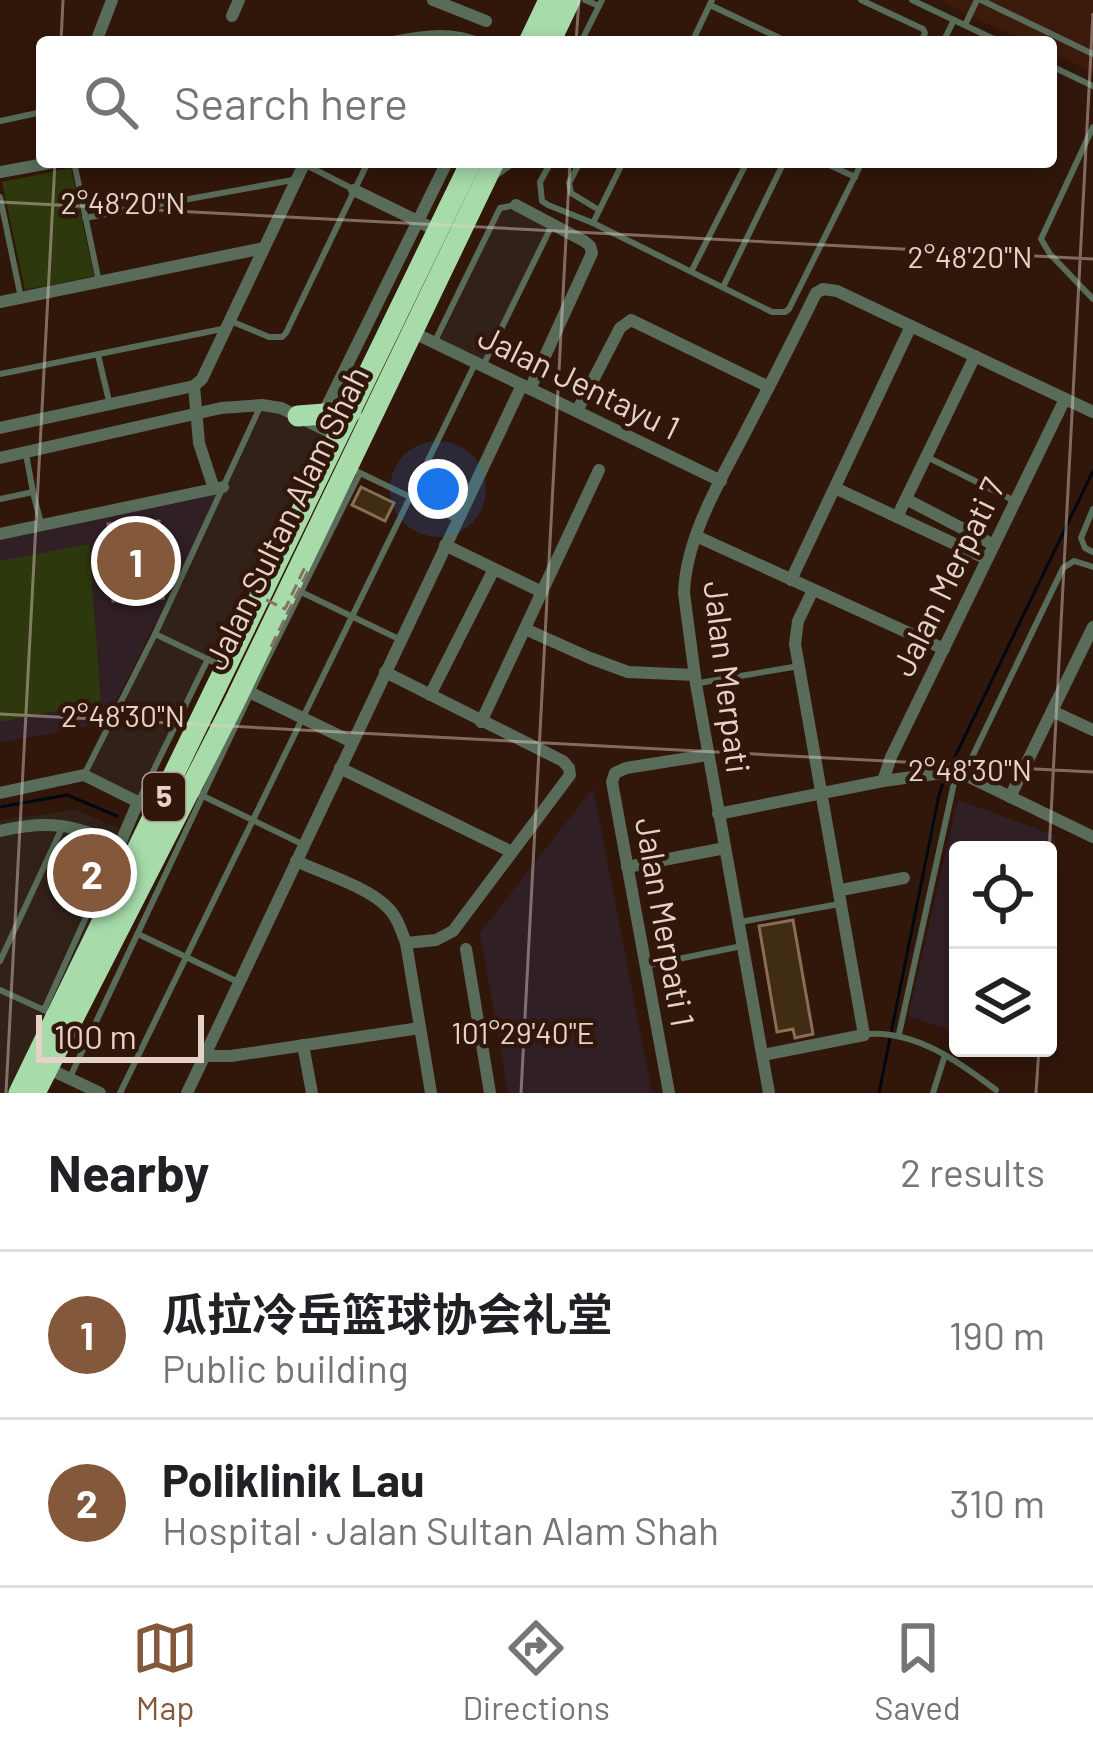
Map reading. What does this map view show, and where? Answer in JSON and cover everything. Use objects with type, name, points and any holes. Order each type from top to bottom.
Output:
[{"type":"highway","points":[[553,36],[570,0]]},
{"type":"highway","points":[[532,36],[546,2]]},
{"type":"highway","name":"Jalan Sultan Alam Shah","points":[[35,1093],[50,1013],[217,663],[288,586],[354,470],[351,412],[414,333],[428,226],[467,168]]},
{"type":"highway","name":"Jalan Sultan Alam Shah","points":[[20,1093],[130,930],[196,793],[349,441],[414,333],[489,172]]},
{"type":"highway","points":[[298,416],[351,412]]},
{"type":"street","points":[[98,36],[112,0]]},
{"type":"street","points":[[232,16],[239,0]]},
{"type":"street","points":[[433,0],[487,21]]},
{"type":"street","points":[[0,172],[36,165]]},
{"type":"street","points":[[0,428],[194,386],[202,379],[302,168]]},
{"type":"street","points":[[322,415],[428,226],[445,168]]},
{"type":"street","points":[[355,190],[428,226]]},
{"type":"street","points":[[187,1093],[400,640],[592,253],[588,244],[516,205]]},
{"type":"street","points":[[0,302],[264,248]]},
{"type":"street","name":"Jalan Merpati","points":[[770,1093],[695,679],[684,579],[696,536],[721,481],[816,292],[838,291],[911,326]]},
{"type":"street","points":[[577,411],[620,328],[632,320],[769,387]]},
{"type":"street","points":[[791,580],[911,326],[1093,412]]},
{"type":"street","name":"Jalan Jentayu 1","points":[[414,333],[721,481]]},
{"type":"street","points":[[897,517],[975,356]]},
{"type":"street","points":[[0,534],[219,488],[199,443],[194,386]]},
{"type":"street","name":"Jalan Merpati 7","points":[[883,781],[1065,399]]},
{"type":"street","points":[[0,458],[221,408],[262,405],[281,408],[349,441]]},
{"type":"street","points":[[482,722],[599,470]]},
{"type":"street","points":[[835,488],[987,559]]},
{"type":"street","points":[[906,499],[994,544]]},
{"type":"street","points":[[696,536],[944,649]]},
{"type":"street","points":[[446,545],[542,592]]},
{"type":"street","points":[[430,695],[494,568]]},
{"type":"street","points":[[763,1055],[864,1034],[799,666],[796,632],[813,590]]},
{"type":"street","points":[[1010,797],[1093,627]]},
{"type":"street","points":[[525,628],[628,671],[695,679]]},
{"type":"street","points":[[386,673],[569,768],[568,778],[453,931],[436,940],[406,943]]},
{"type":"street","points":[[251,692],[352,742]]},
{"type":"street","points":[[1052,711],[1093,730]]},
{"type":"street","name":"Jalan Merpati 1","points":[[669,1093],[612,782],[615,773],[626,768],[708,755]]},
{"type":"street","points":[[340,768],[510,851]]},
{"type":"street","points":[[718,814],[883,781],[960,772],[1093,837]]},
{"type":"street","points":[[0,793],[84,775],[148,806],[119,844],[64,824],[0,831]]},
{"type":"street","points":[[627,867],[725,848]]},
{"type":"street","points":[[296,861],[383,903],[397,920],[406,943],[431,1093]]},
{"type":"street","points":[[842,897],[904,878]]},
{"type":"street","points":[[466,949],[490,1093]]},
{"type":"street","points":[[204,1056],[420,1028]]},
{"type":"street","points":[[303,1045],[312,1093]]},
{"type":"street","points":[[41,1065],[100,1093]]},
{"type":"lane","points":[[584,36],[600,3],[585,0]]},
{"type":"lane","points":[[861,0],[923,29],[924,36]]},
{"type":"lane","points":[[912,0],[987,36]]},
{"type":"lane","points":[[964,25],[979,0],[1055,36]]},
{"type":"lane","points":[[695,36],[711,3],[776,36]]},
{"type":"lane","points":[[946,36],[954,20]]},
{"type":"lane","points":[[429,36],[431,31]]},
{"type":"lane","points":[[406,36],[431,31],[470,36]]},
{"type":"lane","points":[[1057,37],[1093,54]]},
{"type":"lane","points":[[1057,69],[1093,86]]},
{"type":"lane","points":[[0,121],[36,113]]},
{"type":"lane","points":[[1093,127],[1041,239],[1049,254],[1093,298]]},
{"type":"lane","points":[[75,168],[99,282]]},
{"type":"lane","points":[[313,168],[355,190]]},
{"type":"lane","points":[[0,374],[228,324],[282,337],[365,168]]},
{"type":"lane","points":[[548,168],[540,182],[542,201],[772,312],[789,309],[859,168]]},
{"type":"lane","points":[[577,168],[569,183],[571,194],[599,210]]},
{"type":"lane","points":[[593,223],[619,168]]},
{"type":"lane","points":[[692,270],[744,168]]},
{"type":"lane","points":[[724,285],[781,168]]},
{"type":"lane","points":[[836,168],[855,177]]},
{"type":"lane","points":[[86,218],[297,179]]},
{"type":"lane","points":[[0,197],[22,298]]},
{"type":"lane","points":[[414,333],[484,240],[500,208],[516,205]]},
{"type":"lane","points":[[120,1093],[410,497],[553,224]]},
{"type":"lane","points":[[462,229],[484,240]]},
{"type":"lane","points":[[98,354],[110,404]]},
{"type":"lane","points":[[84,775],[262,405]]},
{"type":"lane","points":[[26,454],[42,526]]},
{"type":"lane","points":[[926,457],[1015,501]]},
{"type":"lane","points":[[354,470],[458,520]]},
{"type":"lane","points":[[0,499],[33,492]]},
{"type":"lane","points":[[1093,509],[1081,538],[1084,548],[1093,552]]},
{"type":"lane","points":[[899,1034],[960,772],[1063,568],[1074,561],[1093,567]]},
{"type":"lane","points":[[304,844],[196,793],[251,692],[288,586],[400,640]]},
{"type":"lane","points":[[154,634],[217,663]]},
{"type":"lane","points":[[695,679],[799,666]]},
{"type":"lane","points":[[0,961],[64,824]]},
{"type":"lane","points":[[0,990],[50,1013],[119,844]]},
{"type":"lane","points":[[739,922],[842,897]]},
{"type":"lane","points":[[70,1078],[130,930],[238,982]]},
{"type":"lane","points":[[645,966],[744,946]]},
{"type":"lane","points":[[864,1034],[899,1034],[944,1054],[996,1090]]},
{"type":"lane","points":[[933,1093],[944,1054]]},
{"type":"path","points":[[250,592],[285,609],[307,568],[271,647]]},
{"type":"shaded area","points":[[938,0],[1093,0],[1093,73],[1057,56],[1057,36],[1014,36]]},
{"type":"shaded area","points":[[512,208],[548,226],[483,362],[439,341],[502,210]]},
{"type":"shaded area","points":[[263,410],[281,412],[323,433],[138,797],[89,773]]},
{"type":"shaded area","points":[[223,488],[105,723],[0,743],[0,540]]},
{"type":"shaded area","points":[[593,788],[652,1093],[508,1093],[480,933]]},
{"type":"shaded area","points":[[958,800],[1055,835],[1055,841],[949,841],[949,1030],[908,1016]]},
{"type":"shaded area","points":[[76,810],[133,834],[9,1093],[0,1093],[0,820]]},
{"type":"green space","points":[[71,168],[94,276],[25,290],[2,182]]},
{"type":"green space","points":[[89,544],[101,702],[0,722],[0,561]]},
{"type":"building","points":[[361,487],[394,503],[385,521],[352,505]]},
{"type":"building","points":[[159,521],[163,598],[113,601],[108,524]]},
{"type":"building","points":[[793,920],[813,1034],[795,1038],[793,1029],[777,1032],[759,926]]},
{"type":"waterway","points":[[950,767],[1093,471]]},
{"type":"waterway","points":[[879,1093],[946,775]]},
{"type":"waterway","points":[[0,807],[67,795],[117,816]]},
{"type":"place","name":"瓜拉冷岳篮球协会礼堂","points":[[136,561]]},
{"type":"place","name":"Poliklinik Lau","points":[[92,873]]}]
